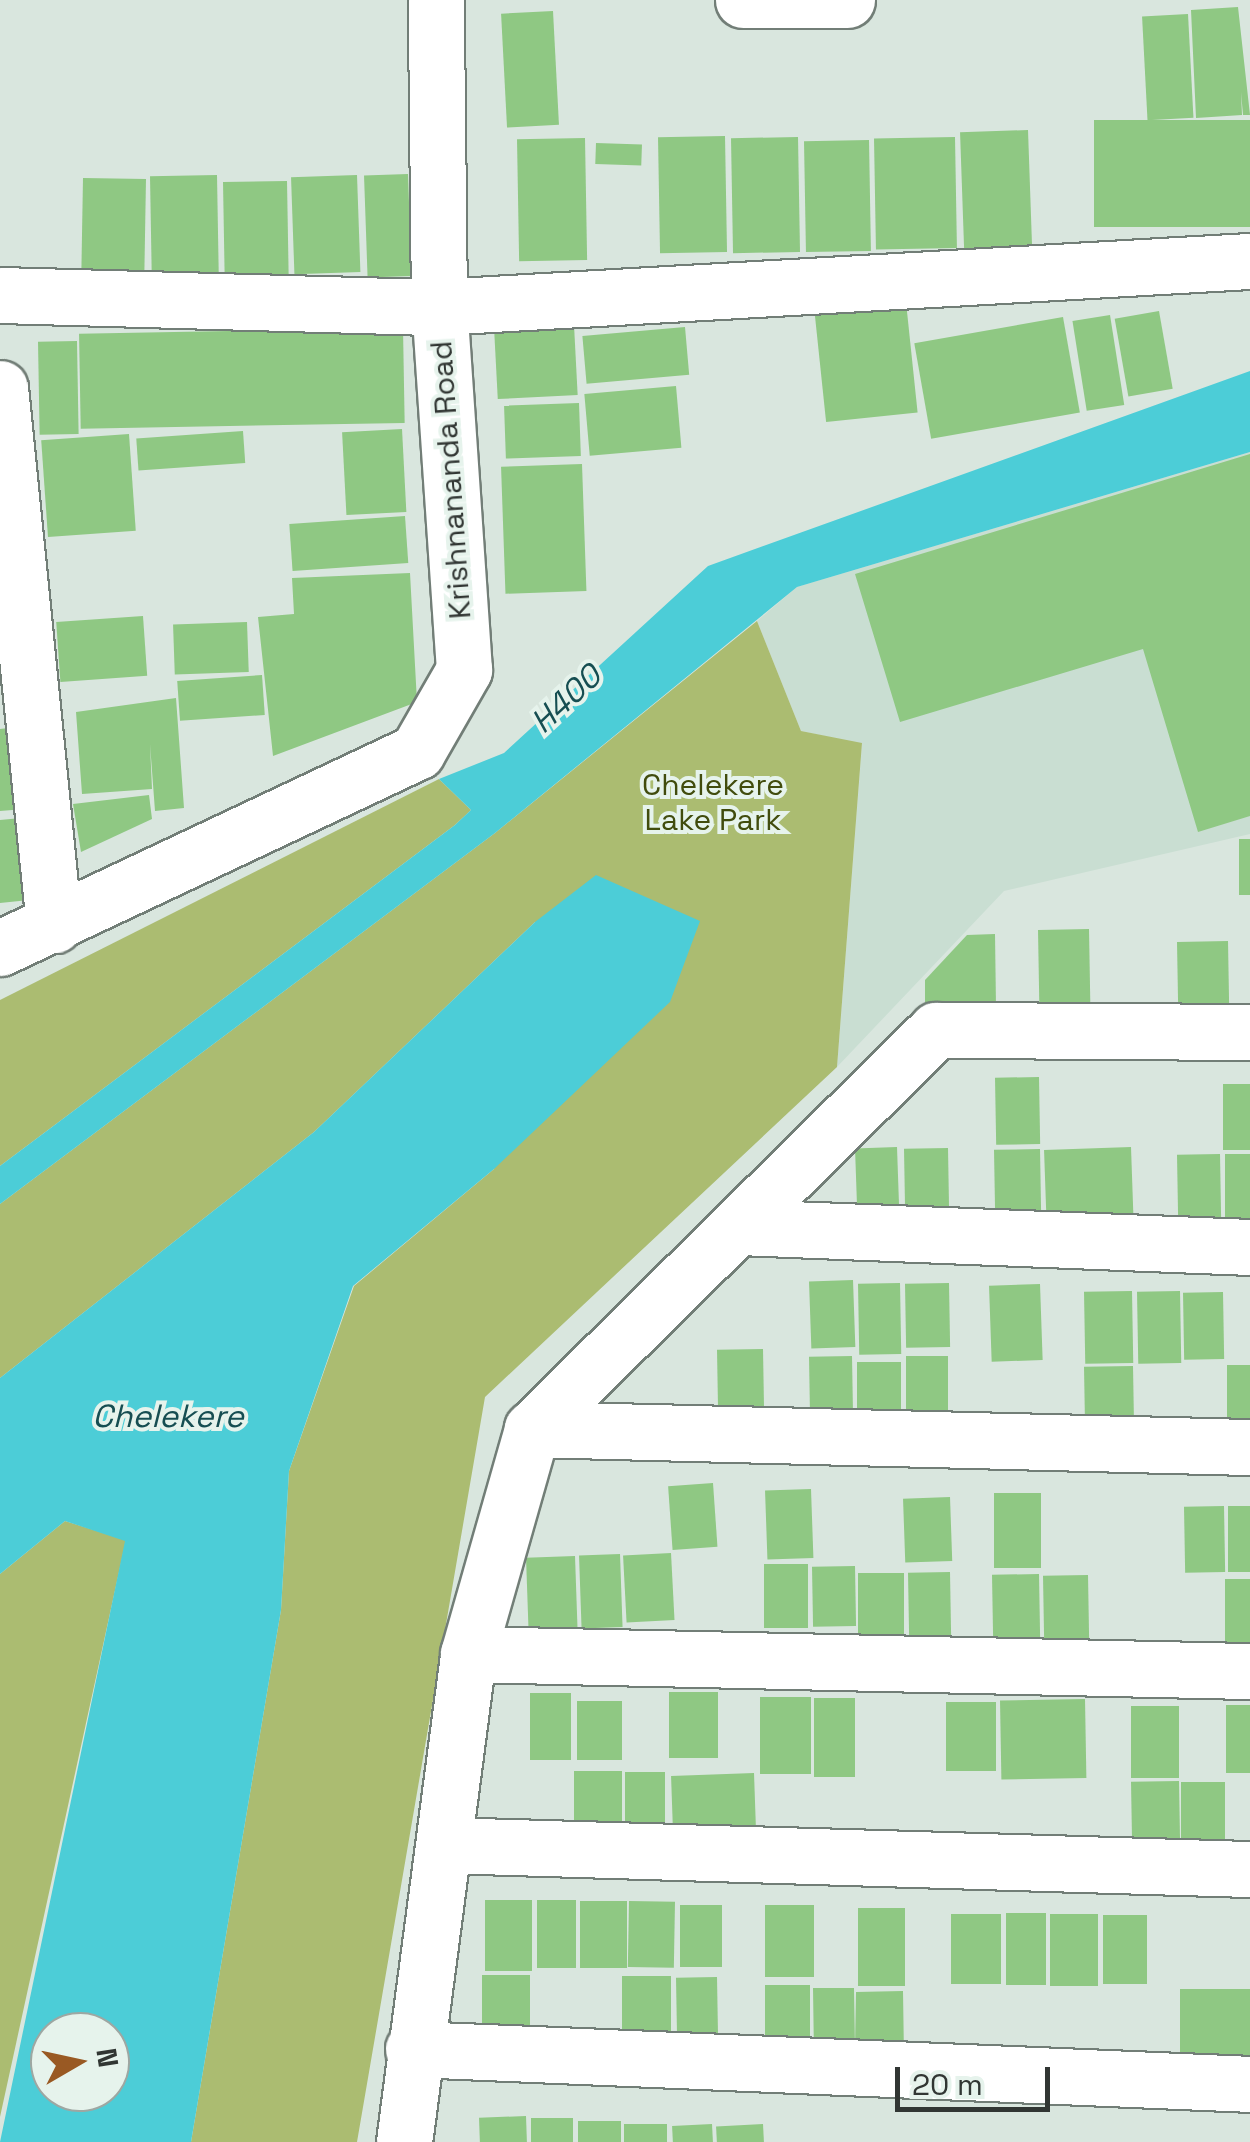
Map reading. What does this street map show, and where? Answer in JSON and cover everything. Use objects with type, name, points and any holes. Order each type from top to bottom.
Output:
[{"type":"street","points":[[0,295],[439,307],[436,0]]},
{"type":"street","points":[[743,0],[813,1]]},
{"type":"street","name":"Krishnananda Road","points":[[0,948],[417,752],[464,670],[439,307],[1250,261]]},
{"type":"street","points":[[0,388],[54,925]]},
{"type":"street","points":[[404,2142],[413,2049],[468,1654],[532,1429],[936,1030],[1250,1032]]},
{"type":"street","points":[[739,1226],[1250,1247]]},
{"type":"street","points":[[532,1429],[1250,1447]]},
{"type":"street","points":[[468,1654],[1250,1670]]},
{"type":"street","points":[[444,1845],[1250,1870]]},
{"type":"street","points":[[413,2049],[1250,2084]]},
{"type":"shaded area","points":[[1250,452],[1250,834],[1004,891],[837,1067],[862,744],[801,731],[757,621],[797,587]]},
{"type":"green space","name":"Chelekere Lake Park","points":[[757,621],[801,731],[862,743],[837,1067],[485,1397],[357,2142],[191,2142],[281,1610],[289,1471],[354,1286],[494,1169],[535,922],[314,1132],[0,1378],[0,1204],[495,833]]},
{"type":"green space","points":[[439,779],[471,810],[455,825],[0,1166],[0,1000]]},
{"type":"green space","points":[[65,1521],[126,1540],[0,2117],[0,1574]]},
{"type":"water","name":"H400","points":[[1250,371],[1250,452],[797,587],[495,833],[0,1204],[0,1166],[455,825],[471,810],[439,779],[504,753],[708,566]]},
{"type":"water","name":"Chelekere","points":[[596,875],[700,921],[670,1002],[494,1169],[353,1286],[289,1471],[281,1610],[191,2142],[0,2142],[125,1541],[65,1521],[0,1574],[0,1378],[314,1132],[535,922]]},
{"type":"building","points":[[1238,7],[1250,115],[1243,115],[1241,92],[1242,115],[1196,118],[1191,10]]},
{"type":"building","points":[[553,11],[559,125],[507,128],[501,14]]},
{"type":"building","points":[[1188,14],[1193,118],[1148,120],[1142,16]]},
{"type":"building","points":[[1094,120],[1250,120],[1250,227],[1094,227]]},
{"type":"building","points":[[1028,130],[1032,246],[964,248],[960,132]]},
{"type":"building","points":[[725,136],[727,252],[660,253],[658,137]]},
{"type":"building","points":[[798,137],[800,252],[733,253],[731,138]]},
{"type":"building","points":[[955,137],[957,248],[876,249],[874,138]]},
{"type":"building","points":[[585,138],[587,260],[519,261],[517,139]]},
{"type":"building","points":[[869,140],[871,251],[806,252],[804,141]]},
{"type":"building","points":[[596,143],[642,145],[641,166],[595,164]]},
{"type":"building","points":[[408,174],[412,276],[368,277],[364,176]]},
{"type":"building","points":[[217,175],[219,277],[152,278],[150,176]]},
{"type":"building","points":[[357,175],[360,272],[294,274],[291,177]]},
{"type":"building","points":[[83,178],[146,179],[144,278],[81,277]]},
{"type":"building","points":[[287,181],[289,274],[225,275],[223,182]]},
{"type":"building","points":[[906,302],[918,412],[826,422],[815,312]]},
{"type":"building","points":[[1159,311],[1173,389],[1128,397],[1115,319]]},
{"type":"building","points":[[1110,315],[1124,405],[1087,411],[1072,321]]},
{"type":"building","points":[[1063,317],[1080,413],[931,439],[914,343]]},
{"type":"building","points":[[574,325],[578,395],[498,399],[494,329]]},
{"type":"building","points":[[685,327],[689,375],[587,384],[582,336]]},
{"type":"building","points":[[403,328],[405,423],[81,429],[79,334]]},
{"type":"building","points":[[77,341],[79,434],[40,435],[38,342]]},
{"type":"building","points":[[676,386],[681,448],[590,456],[584,394]]},
{"type":"building","points":[[579,403],[581,456],[506,459],[504,406]]},
{"type":"building","points":[[402,429],[406,512],[346,515],[342,432]]},
{"type":"building","points":[[243,431],[245,463],[138,470],[136,438]]},
{"type":"building","points":[[129,434],[136,531],[48,537],[41,440]]},
{"type":"building","points":[[1250,454],[1250,816],[1198,832],[1143,649],[900,722],[855,574]]},
{"type":"building","points":[[582,464],[586,591],[505,594],[501,467]]},
{"type":"building","points":[[405,516],[408,563],[293,571],[289,524]]},
{"type":"building","points":[[410,573],[417,702],[273,756],[258,617],[294,614],[292,578]]},
{"type":"building","points":[[143,616],[147,676],[60,682],[56,622]]},
{"type":"building","points":[[247,622],[249,672],[175,675],[173,625]]},
{"type":"building","points":[[262,675],[265,715],[180,721],[177,681]]},
{"type":"building","points":[[176,698],[184,808],[155,811],[150,744],[152,789],[82,794],[76,712]]},
{"type":"building","points":[[17,727],[25,809],[0,811],[0,729]]},
{"type":"building","points":[[149,795],[152,819],[81,852],[73,804]]},
{"type":"building","points":[[21,818],[29,900],[0,903],[0,820]]},
{"type":"building","points":[[1239,839],[1250,839],[1250,895],[1239,895]]},
{"type":"building","points":[[1089,929],[1091,1015],[1040,1016],[1038,930]]},
{"type":"building","points":[[995,934],[996,1007],[925,1008],[925,980],[967,935]]},
{"type":"building","points":[[1228,941],[1229,1019],[1178,1020],[1177,942]]},
{"type":"building","points":[[1039,1077],[1040,1144],[996,1145],[995,1078]]},
{"type":"building","points":[[1223,1084],[1250,1084],[1250,1150],[1223,1150]]},
{"type":"building","points":[[897,1147],[900,1222],[858,1223],[855,1148]]},
{"type":"building","points":[[1131,1147],[1134,1223],[1047,1226],[1044,1150]]},
{"type":"building","points":[[948,1148],[949,1216],[905,1217],[904,1149]]},
{"type":"building","points":[[1040,1149],[1041,1219],[995,1220],[994,1150]]},
{"type":"building","points":[[1220,1154],[1221,1222],[1178,1223],[1177,1155]]},
{"type":"building","points":[[1225,1154],[1250,1154],[1250,1226],[1225,1226]]},
{"type":"building","points":[[853,1280],[855,1347],[811,1348],[809,1282]]},
{"type":"building","points":[[900,1283],[901,1354],[859,1355],[858,1284]]},
{"type":"building","points":[[949,1283],[950,1347],[906,1348],[905,1284]]},
{"type":"building","points":[[1040,1284],[1043,1360],[992,1362],[989,1286]]},
{"type":"building","points":[[1132,1291],[1133,1363],[1085,1364],[1084,1292]]},
{"type":"building","points":[[1180,1291],[1181,1363],[1138,1364],[1137,1292]]},
{"type":"building","points":[[1223,1292],[1224,1359],[1184,1360],[1183,1293]]},
{"type":"building","points":[[763,1349],[764,1415],[718,1416],[717,1350]]},
{"type":"building","points":[[852,1356],[853,1420],[810,1421],[809,1357]]},
{"type":"building","points":[[906,1356],[948,1356],[948,1428],[906,1428]]},
{"type":"building","points":[[857,1362],[901,1362],[901,1421],[857,1421]]},
{"type":"building","points":[[1227,1365],[1250,1365],[1250,1428],[1227,1428]]},
{"type":"building","points":[[1133,1366],[1134,1428],[1085,1429],[1084,1367]]},
{"type":"building","points":[[713,1483],[717,1547],[673,1550],[668,1486]]},
{"type":"building","points":[[811,1489],[813,1558],[767,1560],[765,1491]]},
{"type":"building","points":[[994,1493],[1041,1493],[1041,1568],[994,1568]]},
{"type":"building","points":[[950,1497],[952,1561],[905,1563],[903,1499]]},
{"type":"building","points":[[1224,1506],[1225,1572],[1185,1573],[1184,1507]]},
{"type":"building","points":[[1228,1506],[1250,1506],[1250,1572],[1228,1572]]},
{"type":"building","points":[[671,1553],[675,1620],[627,1622],[623,1556]]},
{"type":"building","points":[[620,1554],[623,1627],[582,1628],[579,1555]]},
{"type":"building","points":[[575,1556],[578,1632],[529,1634],[526,1558]]},
{"type":"building","points":[[764,1564],[808,1564],[808,1628],[764,1628]]},
{"type":"building","points":[[855,1566],[856,1626],[813,1627],[812,1567]]},
{"type":"building","points":[[950,1572],[951,1645],[909,1646],[908,1573]]},
{"type":"building","points":[[858,1573],[904,1573],[904,1646],[858,1646]]},
{"type":"building","points":[[1039,1574],[1040,1645],[993,1646],[992,1575]]},
{"type":"building","points":[[1088,1575],[1089,1644],[1044,1645],[1043,1576]]},
{"type":"building","points":[[1225,1579],[1250,1579],[1250,1649],[1225,1649]]},
{"type":"building","points":[[669,1692],[718,1692],[718,1758],[669,1758]]},
{"type":"building","points":[[530,1693],[571,1693],[571,1760],[530,1760]]},
{"type":"building","points":[[760,1697],[811,1697],[811,1774],[760,1774]]},
{"type":"building","points":[[814,1698],[855,1698],[855,1777],[814,1777]]},
{"type":"building","points":[[1085,1699],[1086,1778],[1001,1779],[1000,1700]]},
{"type":"building","points":[[577,1701],[622,1701],[622,1760],[577,1760]]},
{"type":"building","points":[[946,1702],[996,1702],[996,1771],[946,1771]]},
{"type":"building","points":[[1226,1705],[1250,1705],[1250,1773],[1226,1773]]},
{"type":"building","points":[[1131,1706],[1179,1706],[1179,1778],[1131,1778]]},
{"type":"building","points":[[574,1771],[622,1771],[622,1835],[574,1835]]},
{"type":"building","points":[[625,1772],[665,1772],[665,1836],[625,1836]]},
{"type":"building","points":[[754,1773],[756,1838],[673,1841],[671,1776]]},
{"type":"building","points":[[1179,1781],[1180,1851],[1132,1852],[1131,1782]]},
{"type":"building","points":[[1181,1782],[1225,1782],[1225,1852],[1181,1852]]},
{"type":"building","points":[[485,1900],[532,1900],[532,1971],[485,1971]]},
{"type":"building","points":[[537,1900],[576,1900],[576,1968],[537,1968]]},
{"type":"building","points":[[580,1901],[627,1901],[627,1968],[580,1968]]},
{"type":"building","points":[[629,1901],[675,1902],[674,1968],[628,1967]]},
{"type":"building","points":[[680,1905],[722,1905],[722,1967],[680,1967]]},
{"type":"building","points":[[765,1905],[814,1905],[814,1977],[765,1977]]},
{"type":"building","points":[[858,1908],[905,1908],[905,1986],[858,1986]]},
{"type":"building","points":[[1006,1913],[1046,1913],[1046,1985],[1006,1985]]},
{"type":"building","points":[[951,1914],[1001,1914],[1001,1984],[951,1984]]},
{"type":"building","points":[[1050,1914],[1098,1914],[1098,1986],[1050,1986]]},
{"type":"building","points":[[1103,1915],[1147,1915],[1147,1984],[1103,1984]]},
{"type":"building","points":[[482,1975],[530,1975],[530,2038],[482,2038]]},
{"type":"building","points":[[622,1976],[671,1976],[671,2048],[622,2048]]},
{"type":"building","points":[[717,1977],[718,2047],[677,2048],[676,1978]]},
{"type":"building","points":[[765,1985],[810,1985],[810,2050],[765,2050]]},
{"type":"building","points":[[813,1988],[854,1988],[855,2049],[856,1992],[903,1991],[904,2056],[814,2055]]},
{"type":"building","points":[[1180,1989],[1250,1989],[1250,2063],[1180,2063]]},
{"type":"building","points":[[526,2116],[527,2142],[480,2142],[479,2118]]},
{"type":"building","points":[[531,2118],[573,2118],[573,2142],[531,2142]]},
{"type":"building","points":[[578,2121],[621,2121],[621,2142],[578,2142]]},
{"type":"building","points":[[624,2124],[667,2124],[667,2142],[624,2142]]},
{"type":"building","points":[[712,2124],[713,2142],[673,2142],[672,2126]]},
{"type":"building","points":[[763,2124],[764,2142],[717,2142],[716,2126]]}]
